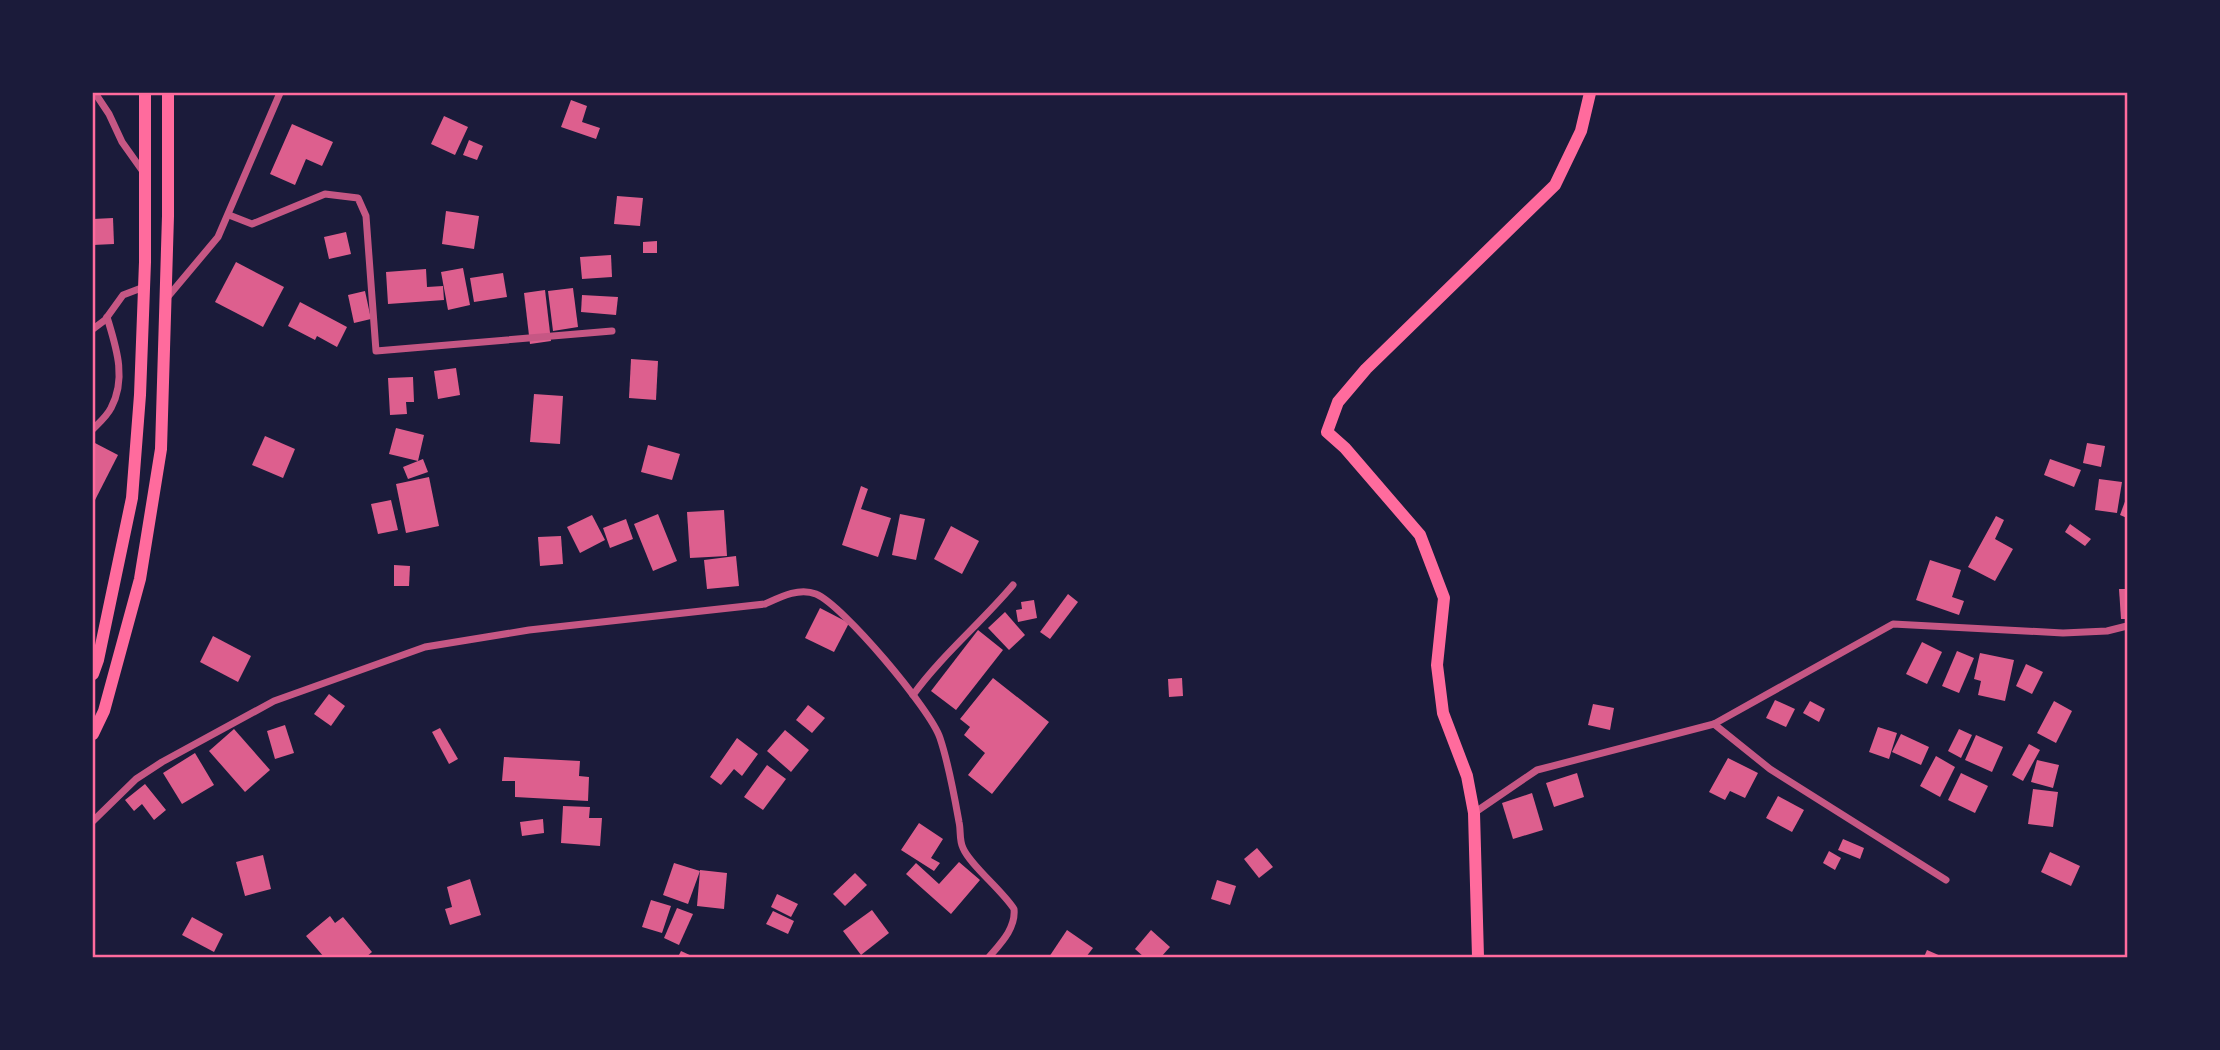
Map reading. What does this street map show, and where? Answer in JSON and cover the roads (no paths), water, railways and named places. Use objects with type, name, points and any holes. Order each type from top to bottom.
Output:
[{"type":"main road","points":[[93,674],[101,648],[132,498],[141,395],[145,93]]},
{"type":"main road","points":[[93,734],[104,711],[120,659],[140,579],[161,449],[168,224],[168,93]]},
{"type":"main road","points":[[1478,957],[1474,813],[1466,776],[1443,713],[1437,665],[1444,598],[1420,536],[1345,448],[1327,432],[1338,402],[1366,369],[1555,185],[1581,131],[1590,93]]},
{"type":"main road","points":[[145,222],[168,224]]},
{"type":"street","points":[[95,93],[109,114],[122,142],[144,174]]},
{"type":"street","points":[[165,300],[218,237],[280,93]]},
{"type":"street","points":[[229,215],[252,224],[325,194],[358,198],[366,216],[376,351],[612,331]]},
{"type":"street","points":[[93,328],[107,317],[123,295],[144,287]]},
{"type":"street","points":[[93,429],[111,410],[120,381],[118,352],[107,317]]},
{"type":"street","points":[[913,695],[936,665],[990,612],[1013,585]]},
{"type":"street","points":[[93,821],[136,779],[274,701],[425,647],[529,630],[765,604],[803,591],[816,594],[834,607],[885,659],[940,735],[963,849],[1014,909],[1015,918],[1010,930],[989,957]]},
{"type":"street","points":[[1474,813],[1537,769],[1714,724],[1892,624],[2063,633],[2107,631],[2127,626]]},
{"type":"street","points":[[1714,724],[1770,769],[1946,880]]}]
